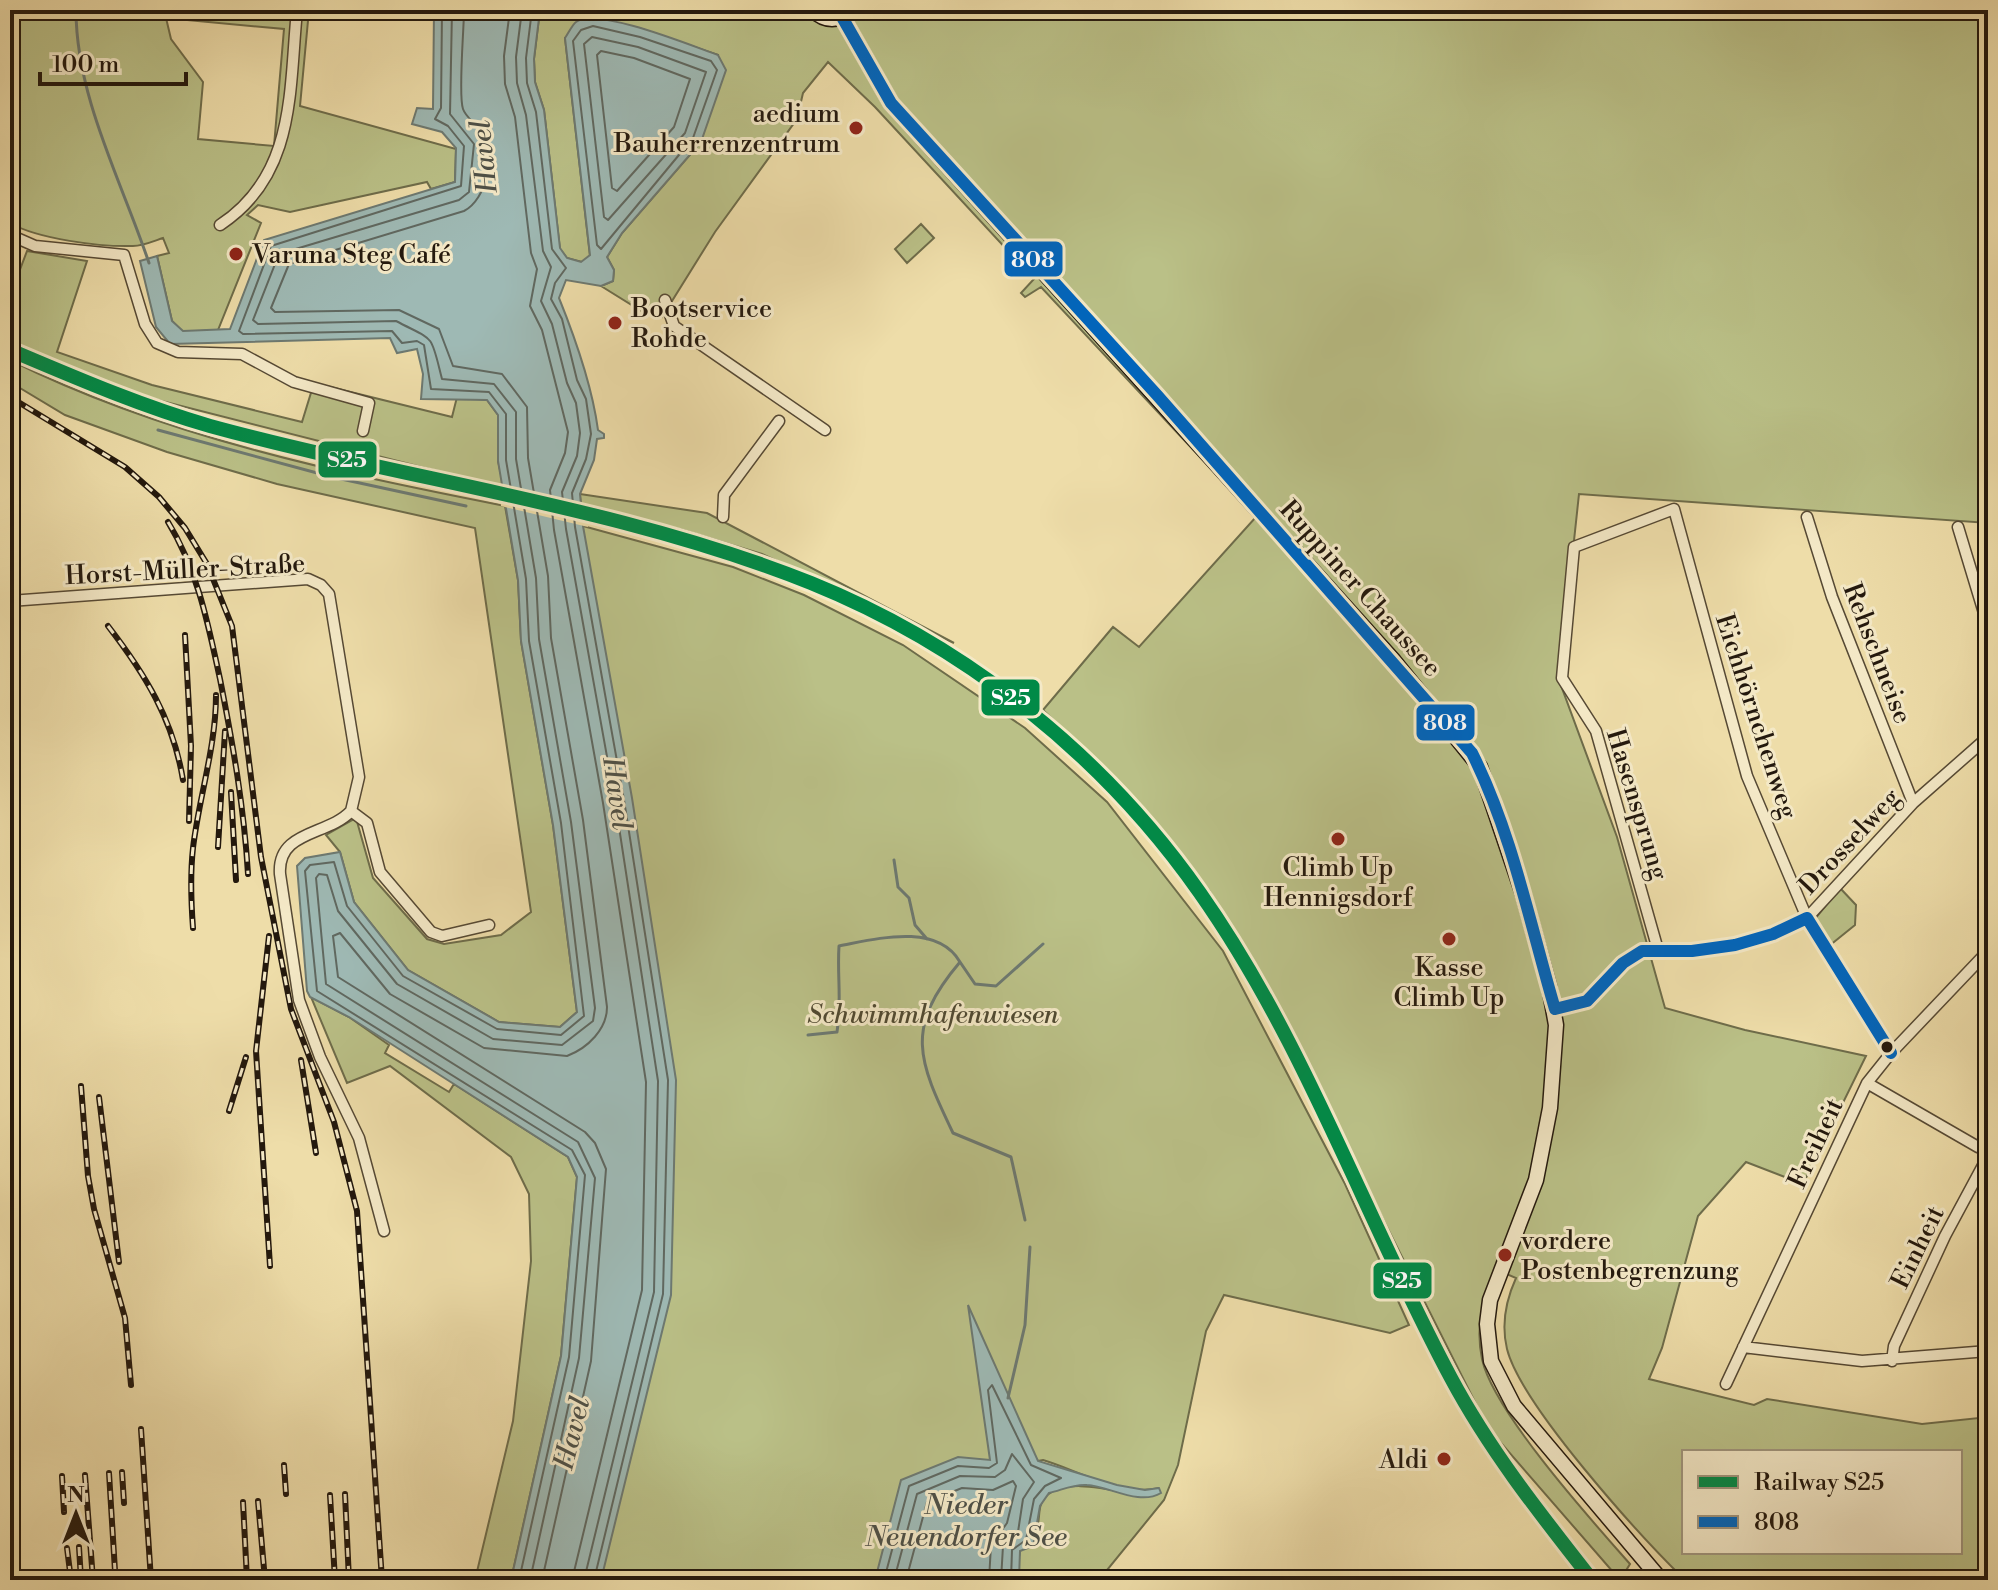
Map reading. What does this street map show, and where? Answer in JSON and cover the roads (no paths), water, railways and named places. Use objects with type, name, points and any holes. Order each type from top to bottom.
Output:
[{"type":"main road","points":[[813,10],[829,19],[847,14]]},
{"type":"main road","name":"Ruppiner Chaussee","points":[[847,14],[891,103],[1157,395],[1472,753],[1487,783],[1506,840],[1555,1009],[1554,1074],[1541,1158],[1529,1203],[1494,1288],[1487,1335],[1498,1381],[1514,1406],[1660,1580]]},
{"type":"street","points":[[220,225],[247,203],[277,159],[286,127],[297,10]]},
{"type":"street","points":[[10,235],[35,246],[124,255],[145,324],[157,343],[178,352],[242,354],[294,382],[369,403],[363,431]]},
{"type":"street","points":[[665,300],[674,326],[825,430]]},
{"type":"street","points":[[723,517],[724,495],[779,421]]},
{"type":"street","name":"Hasensprung","points":[[1658,950],[1596,731],[1562,678],[1574,547],[1674,509]]},
{"type":"street","name":"Eichhörnchenweg","points":[[1674,509],[1747,776],[1807,918],[1891,1053]]},
{"type":"street","name":"Rehschneise","points":[[1807,517],[1832,597],[1913,803]]},
{"type":"street","points":[[1958,527],[1988,626]]},
{"type":"street","name":"Horst-Müller-Straße","points":[[10,601],[308,579],[321,585],[329,594],[359,777],[351,811]]},
{"type":"street","name":"Drosselweg","points":[[1555,1009],[1587,1001],[1633,955],[1658,950],[1692,951],[1735,945],[1773,934],[1807,918],[1913,803],[1988,737]]},
{"type":"street","points":[[384,1231],[359,1138],[320,1057],[299,1000],[280,874],[282,855],[293,840],[328,829],[351,811],[367,823],[380,872],[422,925],[442,936],[489,925]]},
{"type":"street","name":"Freiheit","points":[[1726,1384],[1867,1083],[1891,1053],[1988,951]]},
{"type":"street","points":[[1867,1083],[1978,1147]]},
{"type":"street","name":"Einheit","points":[[1892,1361],[1894,1346],[1988,1156]]},
{"type":"street","points":[[1743,1347],[1862,1361],[1988,1351]]},
{"type":"water","name":"Havel","points":[[434,10],[540,10],[534,59],[535,82],[544,110],[560,248],[567,258],[581,262],[590,255],[565,38],[573,25],[587,19],[624,23],[718,55],[726,70],[701,142],[622,233],[607,257],[614,270],[613,281],[601,286],[566,280],[559,298],[583,363],[598,430],[604,434],[604,438],[597,439],[594,460],[580,494],[583,526],[632,798],[676,1080],[671,1295],[601,1580],[511,1580],[561,1356],[577,1177],[568,1157],[349,1017],[310,997],[307,991],[297,866],[305,858],[340,852],[354,902],[408,970],[499,1022],[560,1027],[577,1012],[553,825],[521,641],[518,580],[498,461],[498,415],[487,400],[421,399],[423,374],[417,349],[397,353],[390,338],[170,344],[156,327],[140,261],[157,256],[172,321],[183,331],[230,329],[264,240],[455,182],[456,148],[442,132],[412,124],[417,108],[433,109]]},
{"type":"water","name":"Nieder Neuendorfer See","points":[[968,1305],[1038,1461],[1117,1485],[1145,1490],[1159,1488],[1161,1493],[1143,1497],[1082,1485],[1049,1493],[1040,1506],[1033,1546],[1020,1551],[1019,1580],[875,1580],[901,1480],[958,1457],[990,1460]]},
{"type":"waterway","points":[[76,10],[78,43],[92,107],[149,263]]},
{"type":"waterway","points":[[158,430],[332,477],[466,506]]},
{"type":"waterway","points":[[894,860],[898,887],[909,898],[915,925],[927,939]]},
{"type":"waterway","points":[[808,1035],[837,1032],[839,946],[905,936],[937,942],[950,950],[960,962],[930,1006],[922,1045],[925,1064],[953,1133],[1011,1157],[1025,1220]]},
{"type":"waterway","points":[[960,962],[975,984],[996,986],[1043,944]]},
{"type":"waterway","points":[[1008,1398],[1025,1325],[1030,1247]]},
{"type":"railway","points":[[10,397],[125,467],[159,497],[185,528],[207,564],[232,626],[261,857],[291,1009],[334,1122],[357,1211],[382,1580]]},
{"type":"railway","points":[[168,522],[187,559],[211,638],[237,776],[248,874]]},
{"type":"railway","points":[[108,626],[156,698],[172,737],[183,780]]},
{"type":"railway","points":[[185,635],[191,746],[189,821]]},
{"type":"railway","points":[[193,928],[191,868],[213,734],[216,695]]},
{"type":"railway","points":[[218,847],[225,731]]},
{"type":"railway","points":[[231,792],[236,880]]},
{"type":"railway","points":[[269,936],[256,1051],[270,1266]]},
{"type":"railway","points":[[229,1111],[246,1057]]},
{"type":"railway","points":[[301,1060],[316,1153]]},
{"type":"railway","points":[[81,1086],[88,1176],[94,1209],[125,1318],[131,1385]]},
{"type":"railway","points":[[99,1097],[119,1262]]},
{"type":"railway","points":[[141,1429],[151,1580]]},
{"type":"railway","points":[[284,1465],[286,1494]]},
{"type":"railway","points":[[122,1472],[124,1503]]},
{"type":"railway","points":[[109,1473],[115,1571]]},
{"type":"railway","points":[[85,1475],[93,1580]]},
{"type":"railway","points":[[62,1476],[64,1512]]},
{"type":"railway","points":[[345,1494],[349,1580]]},
{"type":"railway","points":[[330,1495],[335,1580]]},
{"type":"railway","points":[[258,1501],[265,1580]]},
{"type":"railway","points":[[243,1502],[247,1580]]},
{"type":"railway","points":[[79,1547],[81,1580]]},
{"type":"railway","points":[[67,1548],[71,1580]]},
{"type":"rail line","name":"S25","points":[[10,350],[134,401],[210,426],[589,514],[738,556],[869,609],[924,639],[1028,710],[1076,751],[1162,843],[1200,893],[1237,950],[1303,1070],[1420,1317],[1466,1405],[1517,1482],[1592,1580]]},
{"type":"place","name":"aedium Bauherrenzentrum","points":[[856,128]]},
{"type":"place","name":"Varuna Steg Café","points":[[236,254]]},
{"type":"place","name":"Bootservice Rohde","points":[[615,323]]},
{"type":"place","name":"Climb Up Hennigsdorf","points":[[1338,839]]},
{"type":"place","name":"Kasse Climb Up","points":[[1449,939]]},
{"type":"place","name":"vordere Postenbegrenzung","points":[[1505,1255]]},
{"type":"place","name":"Aldi","points":[[1444,1459]]},
{"type":"park label","name":"Schwimmhafenwiesen","points":[[933,1014]]}]
